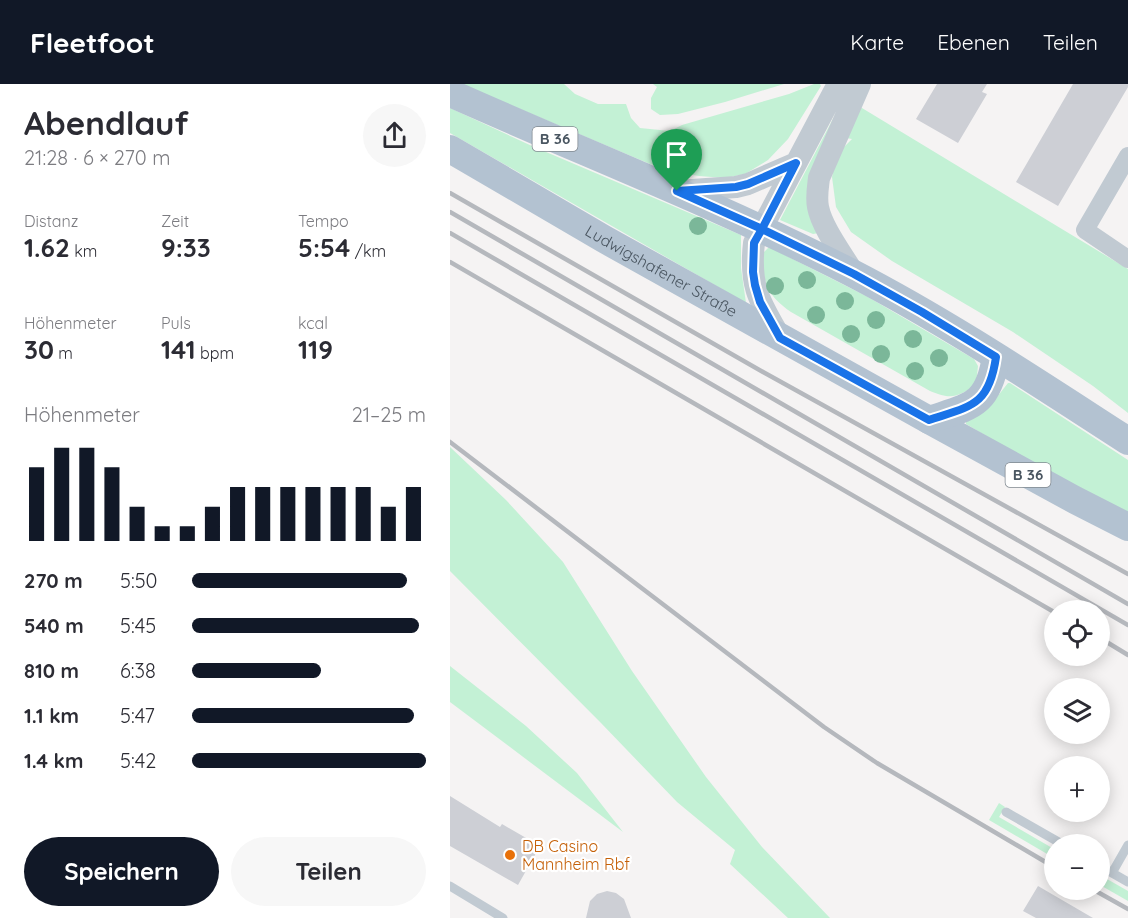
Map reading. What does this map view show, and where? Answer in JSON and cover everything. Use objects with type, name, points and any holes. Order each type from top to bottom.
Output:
[{"type":"main road","name":"B 36","points":[[450,93],[762,229],[854,274],[996,357],[1128,441]]},
{"type":"main road","name":"Ludwigshafener Straße","points":[[450,148],[604,239],[780,338],[1128,527]]},
{"type":"main road","points":[[929,420],[970,406],[978,400],[988,387],[996,357]]},
{"type":"street","points":[[780,338],[760,302],[755,285],[754,243],[838,84]]},
{"type":"street","points":[[854,274],[822,221],[817,206],[817,191],[819,178],[860,84]]},
{"type":"street","points":[[1128,156],[1085,230],[1128,259]]},
{"type":"street","points":[[677,191],[736,187],[796,163]]},
{"type":"lane","points":[[1006,812],[1044,834]]},
{"type":"lane","points":[[1128,845],[1112,873],[1128,882]]},
{"type":"lane","points":[[450,886],[504,918]]},
{"type":"green space","points":[[461,84],[564,84],[575,94],[598,104],[626,104],[631,118],[640,128],[670,131],[682,125],[789,94],[814,84],[821,86],[788,139],[768,160],[745,174],[725,178],[673,172],[650,164]]},
{"type":"green space","points":[[653,84],[784,84],[678,114],[660,115],[651,109],[651,98],[657,87]]},
{"type":"green space","points":[[849,96],[814,177],[819,233],[813,234],[780,220],[836,113]]},
{"type":"green space","points":[[857,105],[1128,269],[1128,413],[1093,386],[1013,332],[892,261],[851,232],[836,207],[832,177],[837,154],[852,139],[846,138]]},
{"type":"green space","points":[[450,108],[532,146],[741,235],[741,268],[746,303],[450,133]]},
{"type":"green space","points":[[769,247],[868,297],[974,359],[978,366],[976,385],[954,396],[944,396],[930,391],[791,312],[771,294],[765,280],[763,253]]},
{"type":"green space","points":[[1008,383],[1128,460],[1128,512],[1042,469],[966,424],[966,421],[993,402]]},
{"type":"green space","points":[[450,447],[506,500],[563,562],[632,671],[706,777],[762,847],[830,918],[788,918],[730,864],[735,850],[677,802],[450,571]]},
{"type":"green space","points":[[450,666],[526,726],[577,773],[623,832],[450,702]]},
{"type":"green space","points":[[999,803],[1005,807],[999,817],[1044,843],[1044,852],[989,820]]},
{"type":"green space","points":[[1110,881],[1128,891],[1128,901],[1110,891]]},
{"type":"building","points":[[937,84],[987,84],[982,92],[987,94],[958,143],[916,119]]},
{"type":"building","points":[[1073,84],[1128,84],[1128,87],[1058,206],[1016,182]]},
{"type":"building","points":[[450,796],[500,827],[502,824],[540,846],[518,885],[450,846]]},
{"type":"building","points":[[1038,886],[1044,889],[1044,900],[1062,900],[1093,918],[1036,918],[1023,911]]},
{"type":"building","points":[[607,891],[616,893],[624,899],[631,918],[586,918],[590,901],[597,894]]},
{"type":"railway","points":[[450,193],[763,372],[1128,574]]},
{"type":"railway","points":[[450,212],[1128,604]]},
{"type":"railway","points":[[450,233],[1128,625]]},
{"type":"railway","points":[[450,262],[1044,606]]},
{"type":"railway","points":[[450,442],[824,727],[877,763],[1044,861]]},
{"type":"railway","points":[[1110,644],[1128,655]]},
{"type":"railway","points":[[1110,899],[1128,909]]},
{"type":"place","name":"DB Casino Mannheim Rbf","points":[[510,855]]},
{"type":"route","points":[[677,191],[736,187],[796,163],[762,229],[854,274],[996,357],[993,373],[984,394],[970,406],[929,420],[780,338],[760,302],[755,285],[752,257],[754,243],[762,229],[677,191]]}]
